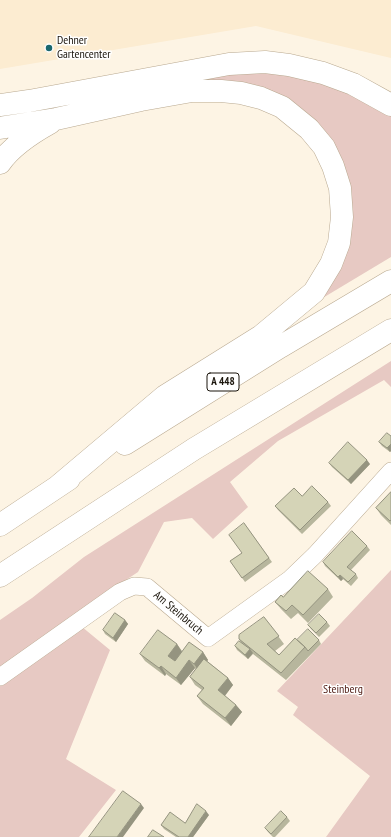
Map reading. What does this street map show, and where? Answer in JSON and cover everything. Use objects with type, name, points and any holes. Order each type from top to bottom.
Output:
[{"type":"highway","points":[[0,105],[229,64],[265,62],[289,65],[323,73],[353,84],[391,105]]},
{"type":"highway","points":[[0,128],[56,119],[141,100],[192,91],[222,91],[261,98],[282,107],[294,116],[309,129],[324,147],[334,166],[340,188],[342,217],[338,243],[331,264],[314,292],[261,336],[165,396],[57,487]]},
{"type":"highway","points":[[0,163],[10,151],[56,119]]},
{"type":"highway","name":"A 448","points":[[0,526],[57,487],[280,347],[391,281]]},
{"type":"highway","points":[[0,576],[194,449],[391,330]]},
{"type":"street","name":"Am Steinbruch","points":[[0,677],[120,592],[134,586],[147,587],[208,638],[290,579],[315,555],[391,471]]},
{"type":"shaded area","points":[[0,0],[391,0],[391,58],[256,26],[0,69]]},
{"type":"green space","points":[[230,69],[323,78],[391,112],[391,257],[321,299],[335,265],[339,167],[263,93],[43,113],[41,106]]},
{"type":"green space","points":[[391,361],[391,387],[384,380],[278,441],[230,482],[248,507],[213,539],[192,518],[164,522],[138,572],[70,617],[110,650],[66,759],[116,790],[79,837],[0,837],[0,620],[32,598],[84,557]]},
{"type":"green space","name":"Steinberg","points":[[391,570],[391,837],[326,837],[370,776],[293,715],[298,707],[277,691]]},
{"type":"building","points":[[387,433],[391,436],[391,444],[387,448],[379,442]]},
{"type":"building","points":[[348,442],[367,460],[348,480],[329,463]]},
{"type":"building","points":[[312,486],[328,502],[300,530],[275,506],[294,488],[302,496]]},
{"type":"building","points":[[391,492],[391,520],[390,521],[376,508]]},
{"type":"building","points":[[244,523],[269,558],[242,578],[230,561],[242,553],[229,535]]},
{"type":"building","points":[[352,531],[367,546],[347,567],[356,574],[348,582],[340,575],[338,577],[323,562]]},
{"type":"building","points":[[308,571],[328,589],[303,615],[292,605],[286,611],[275,602],[281,595],[283,597]]},
{"type":"building","points":[[115,613],[125,620],[113,638],[103,630]]},
{"type":"building","points":[[319,614],[327,622],[316,633],[308,625]]},
{"type":"building","points":[[264,617],[279,636],[267,644],[279,655],[295,638],[305,647],[281,673],[239,639],[239,635]]},
{"type":"building","points":[[308,629],[319,640],[308,651],[297,640]]},
{"type":"building","points":[[158,630],[177,644],[168,656],[175,661],[189,642],[203,652],[194,664],[189,660],[176,678],[161,666],[159,668],[140,654]]},
{"type":"building","points":[[239,641],[250,649],[245,655],[235,646]]},
{"type":"building","points":[[204,659],[228,678],[218,690],[236,705],[225,718],[197,696],[204,688],[190,677]]},
{"type":"building","points":[[123,791],[141,804],[117,837],[89,837]]},
{"type":"building","points":[[197,804],[206,811],[188,837],[179,837],[161,825],[170,812],[185,823]]},
{"type":"building","points":[[281,811],[287,817],[271,834],[265,828]]},
{"type":"building","points":[[153,830],[164,837],[148,837]]},
{"type":"place","name":"Dehner Gartencenter","points":[[49,48]]}]
